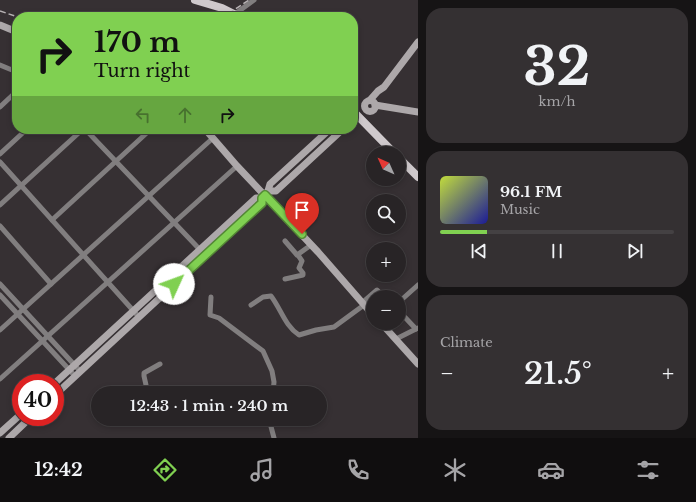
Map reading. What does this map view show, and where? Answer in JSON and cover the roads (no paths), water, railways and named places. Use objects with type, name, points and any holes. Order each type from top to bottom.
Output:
[{"type":"main road","points":[[195,0],[230,12]]},
{"type":"main road","points":[[358,117],[387,146]]},
{"type":"main road","points":[[406,165],[418,177]]},
{"type":"street","points":[[242,12],[254,0]]},
{"type":"street","points":[[0,25],[12,30]]},
{"type":"street","points":[[358,112],[365,109],[370,111],[374,109],[373,103],[378,91],[384,87],[418,42]]},
{"type":"street","points":[[0,64],[12,70]]},
{"type":"street","points":[[0,107],[12,96]]},
{"type":"street","points":[[373,103],[418,112]]},
{"type":"street","points":[[0,154],[22,134]]},
{"type":"street","points":[[0,205],[78,134]]},
{"type":"street","points":[[89,134],[205,255]]},
{"type":"street","points":[[52,220],[146,134]]},
{"type":"street","points":[[209,134],[237,166],[311,244],[366,307]]},
{"type":"street","points":[[64,386],[262,203],[270,184],[325,134]]},
{"type":"street","points":[[64,375],[256,198],[276,191],[338,134]]},
{"type":"street","points":[[0,330],[213,138]]},
{"type":"street","points":[[0,162],[139,317]]},
{"type":"street","points":[[0,379],[237,166]]},
{"type":"street","points":[[0,226],[51,284]]},
{"type":"street","points":[[285,241],[302,261],[299,268],[303,273],[303,275],[285,279]]},
{"type":"street","points":[[298,255],[311,244]]},
{"type":"street","points":[[0,284],[48,336],[77,373]]},
{"type":"street","points":[[406,296],[418,285]]},
{"type":"street","points":[[0,295],[42,341],[72,367]]},
{"type":"street","points":[[251,305],[263,297],[272,296],[286,321],[299,335],[334,327],[366,301]]},
{"type":"street","points":[[211,297],[210,315],[222,320],[264,352],[273,377],[273,386]]},
{"type":"street","points":[[396,339],[417,328],[406,318]]},
{"type":"street","points":[[387,330],[418,364]]},
{"type":"street","points":[[146,385],[144,373],[160,364]]},
{"type":"street","points":[[12,422],[0,432],[8,438],[21,426]]},
{"type":"street","points":[[271,426],[274,438]]},
{"type":"railway","points":[[231,12],[249,0]]},
{"type":"railway","points":[[0,11],[12,15]]}]
